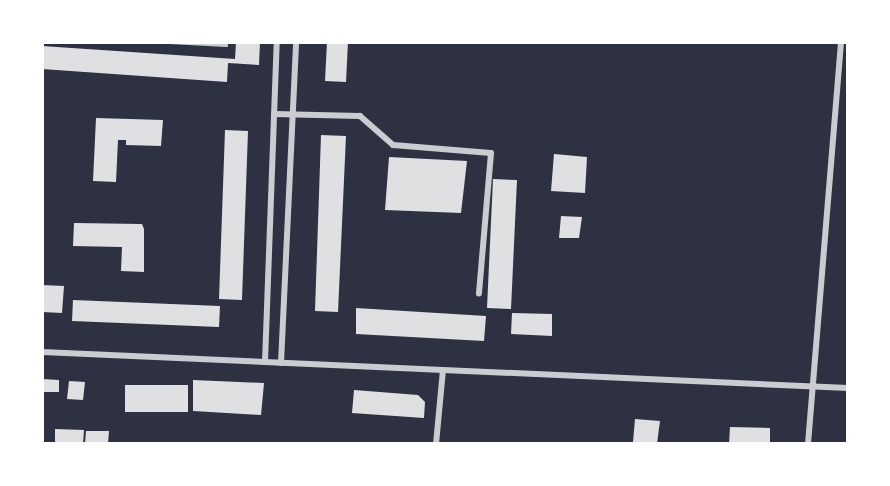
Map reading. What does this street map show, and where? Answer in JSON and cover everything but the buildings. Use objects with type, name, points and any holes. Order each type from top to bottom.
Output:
[{"type":"street","points":[[265,362],[277,42]]},
{"type":"street","points":[[281,363],[296,42]]},
{"type":"street","points":[[808,444],[841,42]]},
{"type":"street","points":[[274,114],[360,116],[393,146],[491,153],[479,292]]},
{"type":"street","points":[[42,352],[848,388]]},
{"type":"street","points":[[436,444],[442,370]]},
{"type":"lane","points":[[169,42],[226,45],[226,42]]}]
